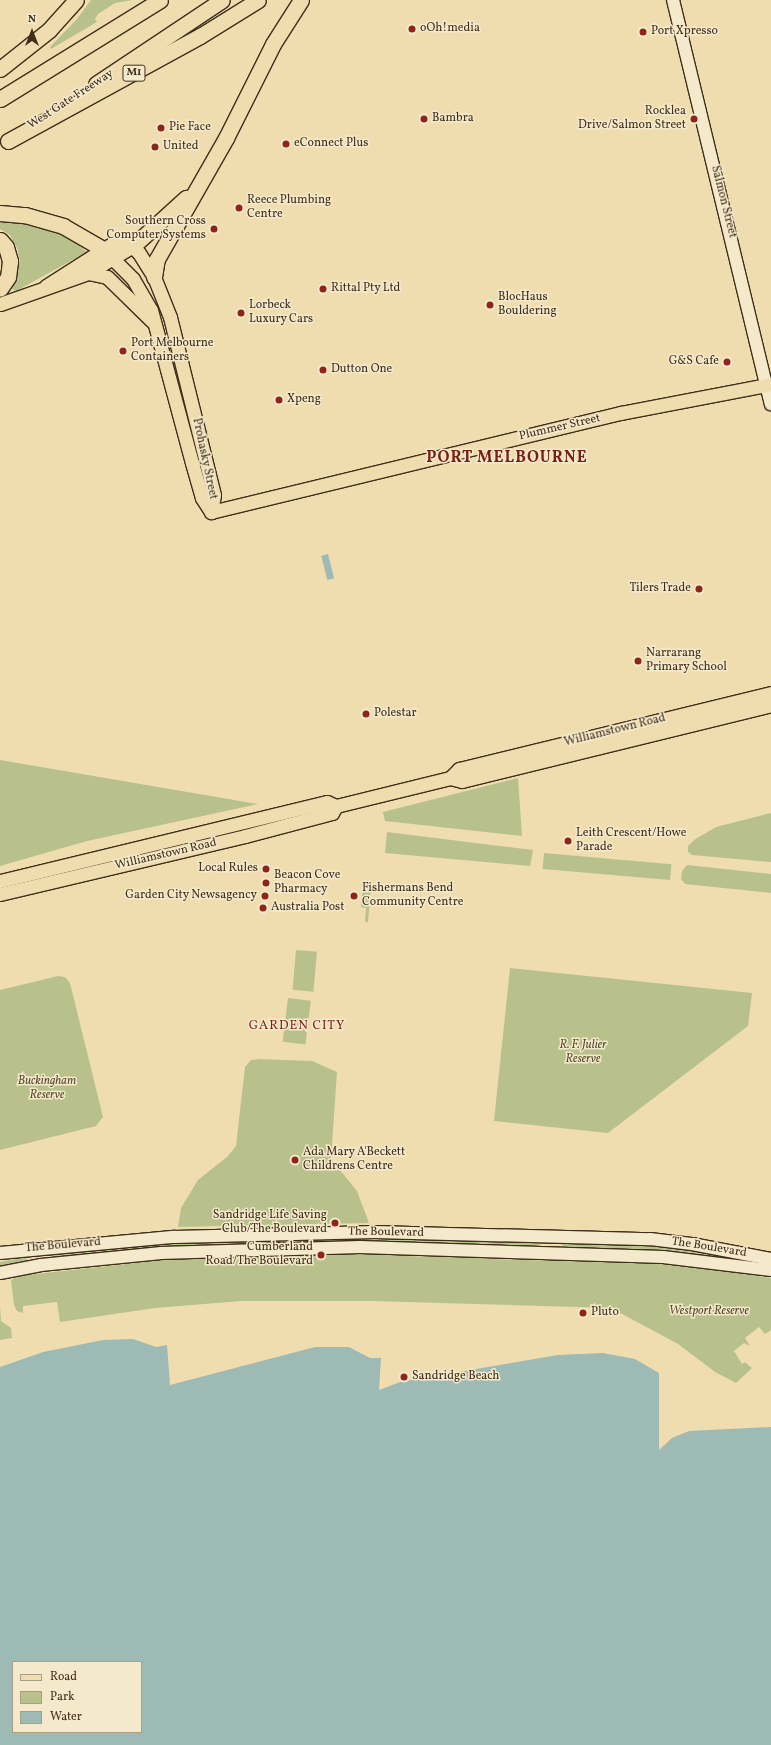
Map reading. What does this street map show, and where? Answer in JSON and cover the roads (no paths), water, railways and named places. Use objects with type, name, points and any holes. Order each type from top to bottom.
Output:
[{"type":"highway","points":[[0,69],[49,30],[76,0]]},
{"type":"highway","points":[[0,99],[160,0]]},
{"type":"highway","name":"West Gate Freeway","points":[[4,144],[222,0]]},
{"type":"highway","name":"M1","points":[[4,144],[188,43],[258,0]]},
{"type":"highway","points":[[154,277],[157,259],[226,138],[273,44],[301,0]]},
{"type":"highway","points":[[133,246],[174,211],[205,173]]},
{"type":"highway","points":[[0,213],[25,215],[58,224],[110,251]]},
{"type":"highway","points":[[0,240],[9,256],[10,267],[8,277],[0,289]]},
{"type":"main road","points":[[46,286],[110,251],[133,246]]},
{"type":"main road","name":"Prohasky Street","points":[[133,246],[154,277],[170,318],[214,495],[211,512]]},
{"type":"main road","points":[[0,304],[46,286],[88,273],[110,251]]},
{"type":"main road","name":"Prohasky Street","points":[[110,251],[140,289],[157,327],[202,498],[211,512]]},
{"type":"main road","points":[[88,273],[107,277],[157,327]]},
{"type":"main road","name":"Plummer Street","points":[[211,512],[622,413],[769,384]]},
{"type":"main road","name":"Williamstown Road","points":[[457,776],[771,693]]},
{"type":"main road","name":"Williamstown Road","points":[[457,776],[771,705]]},
{"type":"main road","points":[[332,807],[457,776]]},
{"type":"main road","name":"Williamstown Road","points":[[0,881],[332,807]]},
{"type":"main road","name":"Williamstown Road","points":[[0,894],[332,807]]},
{"type":"street","name":"Salmon Street","points":[[673,0],[769,384],[771,404]]},
{"type":"street","name":"The Boulevard","points":[[0,1253],[38,1248],[174,1237],[283,1233],[375,1232],[670,1241],[771,1259]]},
{"type":"street","points":[[283,1233],[284,1248]]},
{"type":"street","points":[[552,1237],[552,1253]]},
{"type":"street","name":"The Boulevard","points":[[0,1273],[41,1265],[185,1251],[360,1247],[680,1258],[771,1270]]},
{"type":"street","points":[[38,1248],[41,1265]]},
{"type":"water","points":[[328,554],[334,578],[327,580],[321,556]]},
{"type":"water","points":[[133,1339],[156,1347],[167,1345],[170,1385],[315,1347],[349,1347],[370,1358],[381,1358],[379,1390],[400,1382],[558,1355],[603,1353],[635,1359],[659,1373],[659,1450],[672,1438],[689,1431],[771,1427],[771,1745],[0,1745],[0,1367],[43,1352],[103,1340]]},
{"type":"place","name":"oOh!media","points":[[412,29]]},
{"type":"place","name":"Port Xpresso","points":[[643,32]]},
{"type":"place","name":"Bambra","points":[[424,119]]},
{"type":"place","name":"Rocklea Drive/Salmon Street","points":[[694,119]]},
{"type":"place","name":"Pie Face","points":[[161,128]]},
{"type":"place","name":"eConnect Plus","points":[[286,144]]},
{"type":"place","name":"United","points":[[155,147]]},
{"type":"place","name":"Reece Plumbing Centre","points":[[239,208]]},
{"type":"place","name":"Southern Cross Computer Systems","points":[[214,229]]},
{"type":"place","name":"Rittal Pty Ltd","points":[[323,289]]},
{"type":"place","name":"BlocHaus Bouldering","points":[[490,305]]},
{"type":"place","name":"Lorbeck Luxury Cars","points":[[241,313]]},
{"type":"place","name":"Port Melbourne Containers","points":[[123,351]]},
{"type":"place","name":"G&S Cafe","points":[[727,362]]},
{"type":"place","name":"Dutton One","points":[[323,370]]},
{"type":"place","name":"Xpeng","points":[[279,400]]},
{"type":"place","name":"Tilers Trade","points":[[699,589]]},
{"type":"place","name":"Narrarang Primary School","points":[[638,661]]},
{"type":"place","name":"Polestar","points":[[366,714]]},
{"type":"place","name":"Leith Crescent/Howe Parade","points":[[568,841]]},
{"type":"place","name":"Local Rules","points":[[266,869]]},
{"type":"place","name":"Beacon Cove Pharmacy","points":[[266,883]]},
{"type":"place","name":"Garden City Newsagency","points":[[265,896]]},
{"type":"place","name":"Fishermans Bend Community Centre","points":[[354,896]]},
{"type":"place","name":"Australia Post","points":[[263,908]]},
{"type":"place","name":"Ada Mary A'Beckett Childrens Centre","points":[[295,1160]]},
{"type":"place","name":"Sandridge Life Saving Club/The Boulevard","points":[[335,1223]]},
{"type":"place","name":"Cumberland Road/The Boulevard","points":[[321,1255]]},
{"type":"place","name":"Pluto","points":[[583,1313]]},
{"type":"place","name":"Sandridge Beach","points":[[404,1377]]},
{"type":"district","name":"PORT MELBOURNE","points":[[507,458]]},
{"type":"district","name":"GARDEN CITY","points":[[297,1026]]},
{"type":"park label","name":"R. F. Julier Reserve","points":[[583,1053]]},
{"type":"park label","name":"Buckingham Reserve","points":[[47,1089]]},
{"type":"park label","name":"Westport Reserve","points":[[709,1312]]}]
